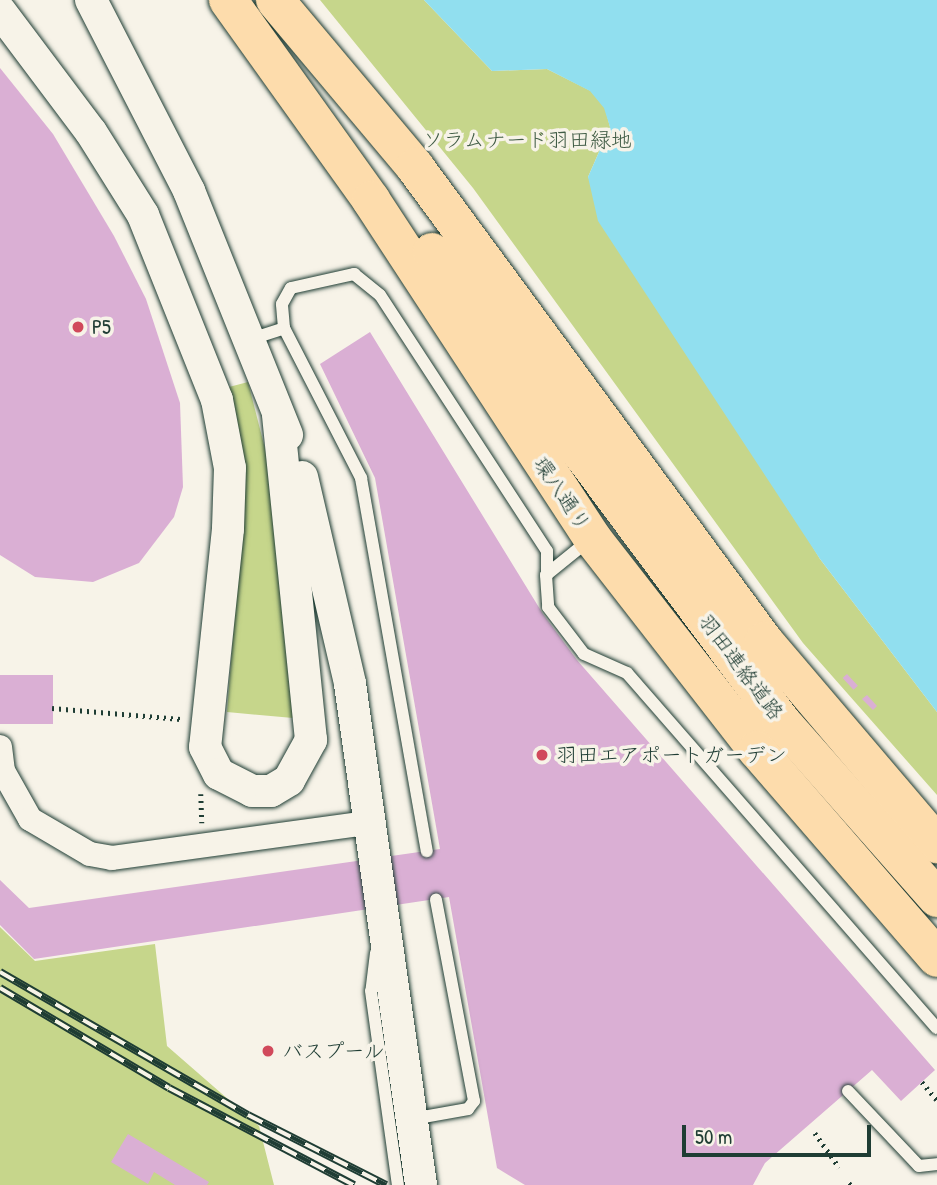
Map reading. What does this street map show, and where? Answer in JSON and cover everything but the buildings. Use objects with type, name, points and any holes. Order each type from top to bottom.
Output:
[{"type":"main road","name":"環八通り","points":[[228,0],[306,104],[592,538],[757,750],[937,958]]},
{"type":"main road","points":[[275,0],[415,167],[764,641],[937,844]]},
{"type":"main road","points":[[306,104],[424,240],[609,493]]},
{"type":"main road","points":[[415,167],[609,493]]},
{"type":"main road","name":"羽田連絡道路","points":[[609,493],[781,721],[937,898]]},
{"type":"street","points":[[91,0],[184,180],[251,339],[323,550],[369,823],[421,1185]]},
{"type":"street","points":[[0,11],[91,132],[143,215],[216,400],[230,468],[228,528],[206,722],[210,762],[232,785],[271,791],[289,780],[312,740],[278,415]]},
{"type":"street","points":[[0,747],[3,771],[30,819],[71,847],[112,858],[369,823]]},
{"type":"lane","points":[[427,851],[361,478],[284,328],[282,304],[291,288],[354,274],[380,295],[547,551],[547,576],[543,597],[584,654],[627,673],[937,1028]]},
{"type":"lane","points":[[251,339],[284,328]]},
{"type":"lane","points":[[547,576],[592,538]]},
{"type":"lane","points":[[412,1119],[468,1109],[474,1101],[436,900]]},
{"type":"lane","points":[[382,911],[371,991],[398,1185]]},
{"type":"lane","points":[[848,1091],[919,1166],[937,1164]]},
{"type":"path","points":[[52,708],[206,722]]},
{"type":"path","points":[[204,845],[200,798],[210,762]]},
{"type":"path","points":[[922,1082],[937,1100]]},
{"type":"path","points":[[815,1133],[839,1167]]},
{"type":"green space","name":"ソラムナード羽田緑地","points":[[320,0],[424,0],[492,71],[547,69],[591,91],[605,108],[610,127],[588,177],[820,559],[937,712],[937,795],[803,643],[473,188]]},
{"type":"green space","points":[[248,382],[274,484],[293,718],[227,712],[246,470],[229,387]]},
{"type":"green space","points":[[0,927],[35,961],[155,944],[167,1046],[259,1126],[274,1185],[0,1185]]},
{"type":"water","points":[[424,0],[937,0],[937,712],[820,559],[598,221],[588,177],[610,127],[604,108],[590,91],[547,69],[492,71]]},
{"type":"railway","points":[[0,972],[248,1115],[386,1185]]},
{"type":"railway","points":[[0,988],[169,1088],[354,1185]]},
{"type":"place","name":"P5","points":[[78,327]]},
{"type":"place","name":"羽田エアポートガーデン","points":[[542,755]]},
{"type":"place","name":"バスプール","points":[[268,1051]]}]
